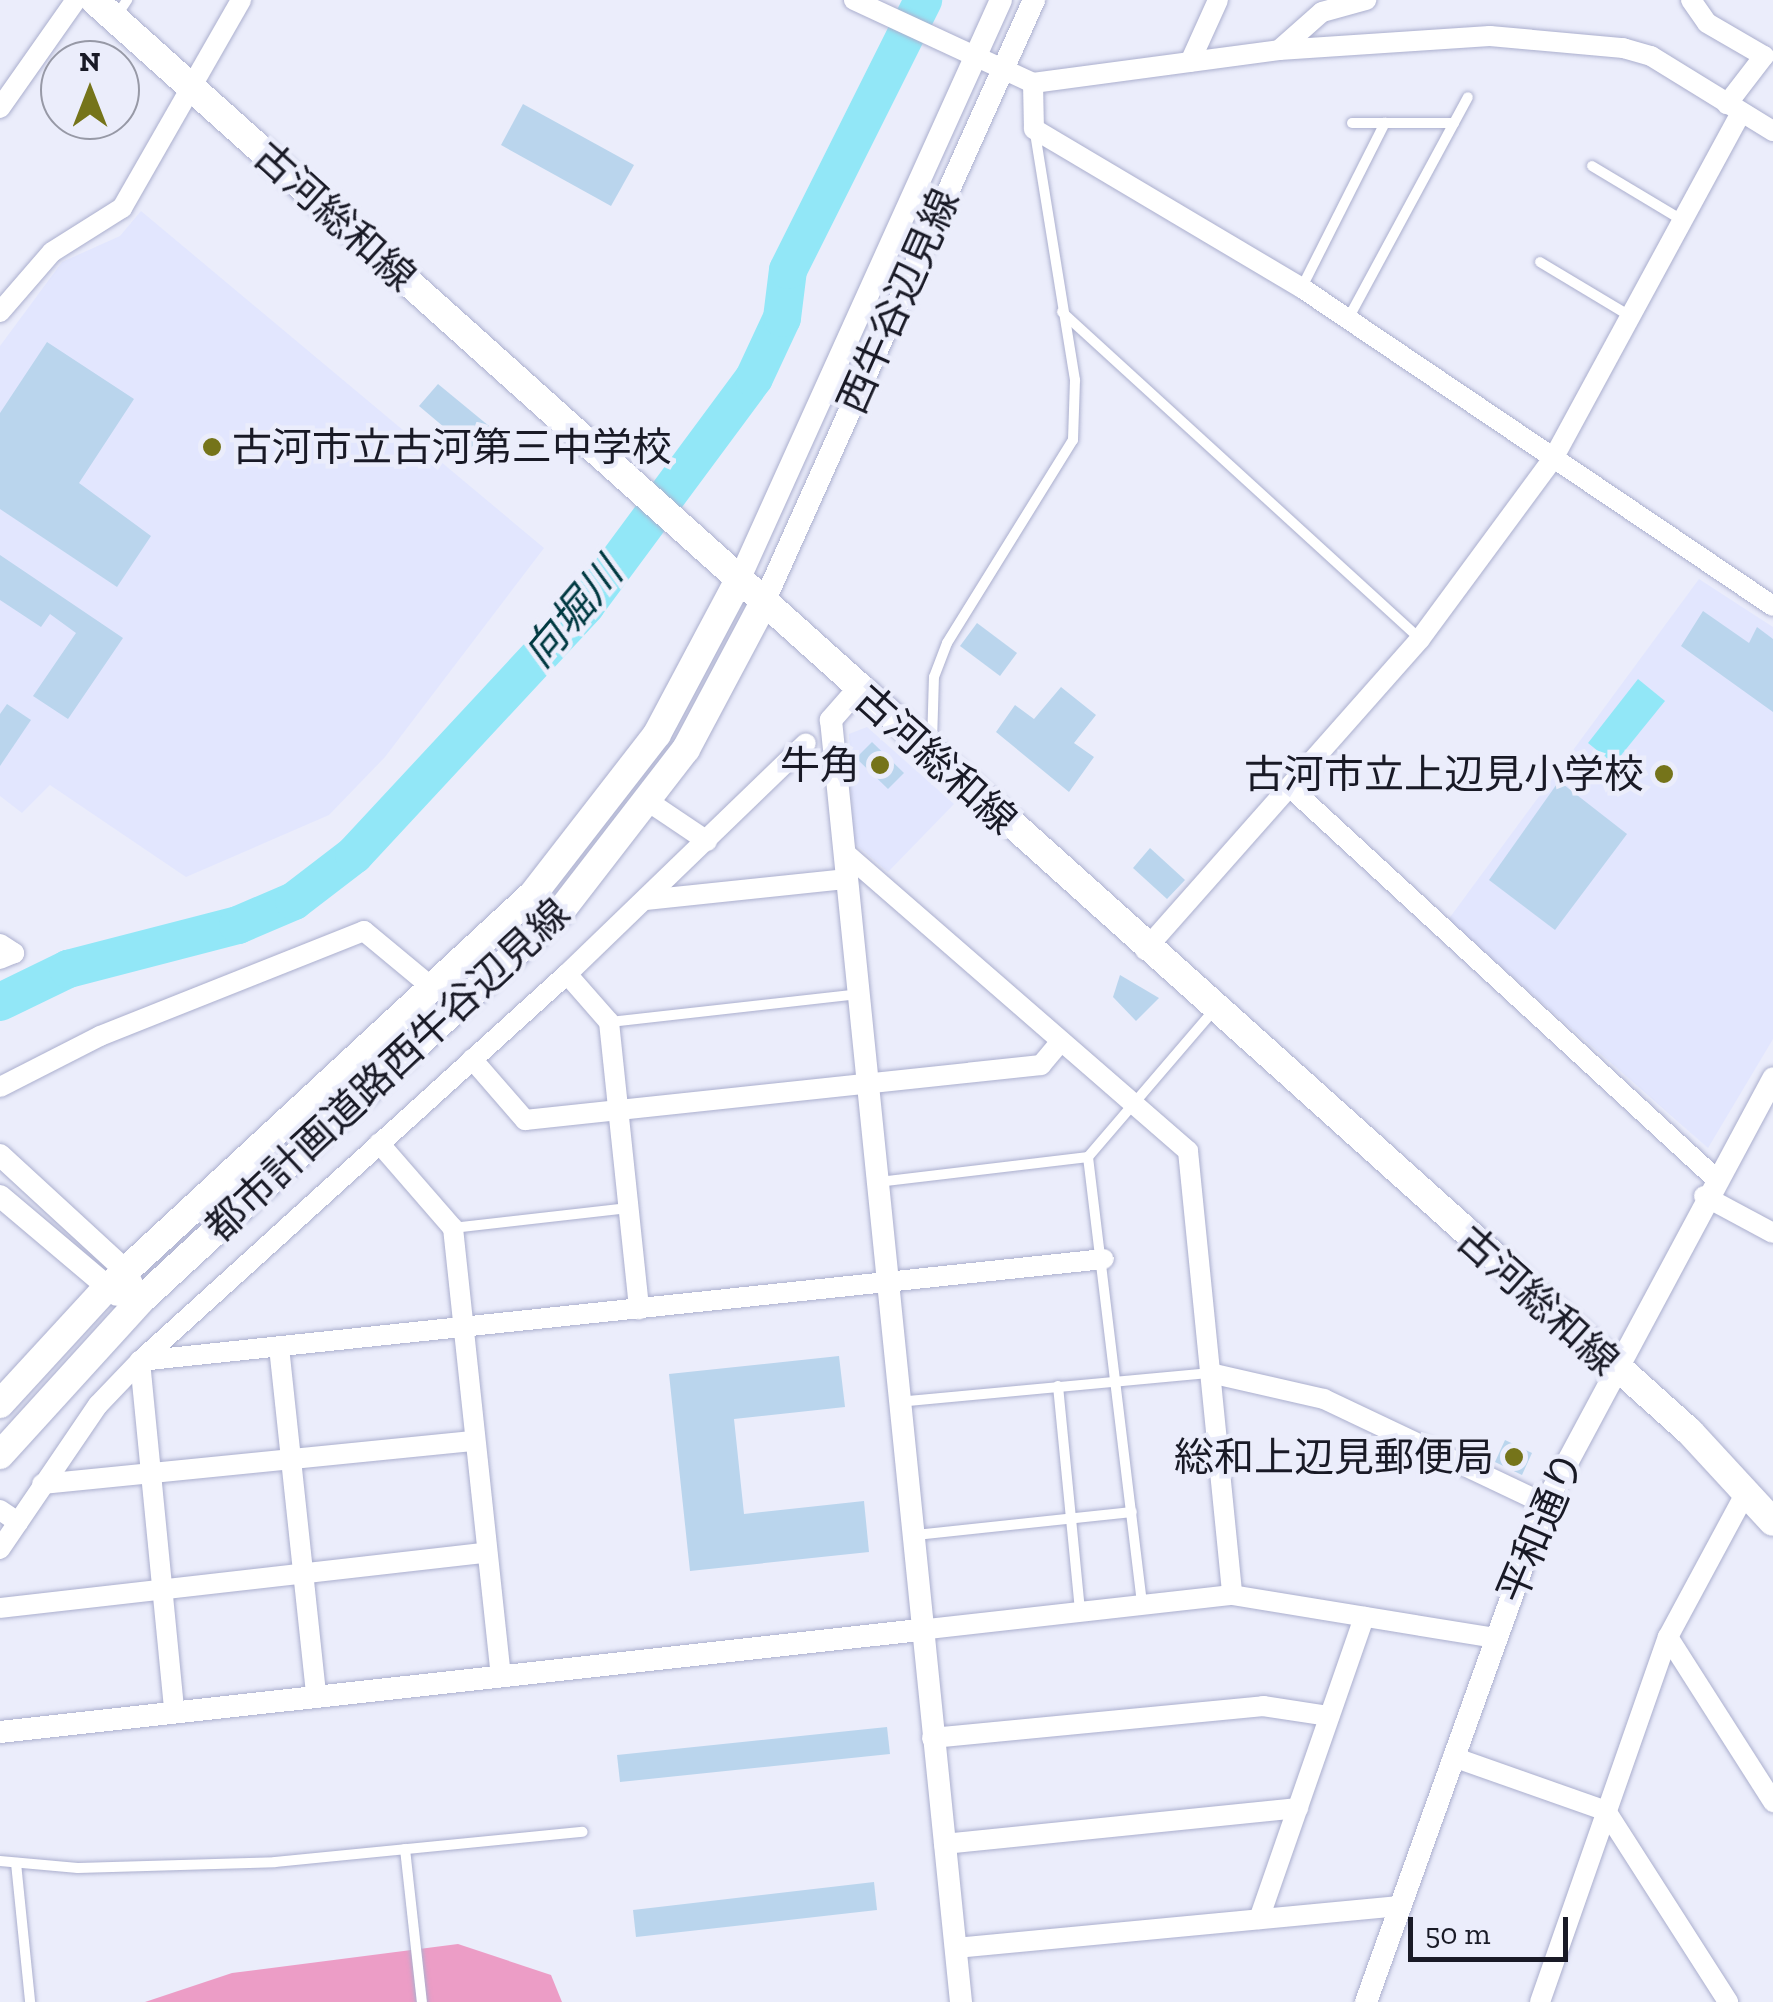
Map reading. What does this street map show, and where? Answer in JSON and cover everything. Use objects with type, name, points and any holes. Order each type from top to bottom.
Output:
[{"type":"main road","name":"古河総和線","points":[[112,6],[194,92],[1612,1366],[1746,1490],[1773,1522]]},
{"type":"main road","name":"都市計画道路西牛谷辺見線","points":[[2,1396],[104,1291],[435,990],[532,894],[619,787],[690,679],[739,580]]},
{"type":"main road","name":"都市計画道路西牛谷辺見線","points":[[0,1455],[140,1301],[522,952],[649,802],[717,697],[764,602]]},
{"type":"street","points":[[0,108],[76,0]]},
{"type":"street","points":[[0,312],[52,252],[122,208],[194,92],[241,0]]},
{"type":"street","name":"西牛谷辺見線","points":[[739,580],[1001,0]]},
{"type":"street","name":"西牛谷辺見線","points":[[764,602],[1034,0]]},
{"type":"street","points":[[1190,62],[1218,0]]},
{"type":"street","points":[[1279,50],[1322,12],[1366,0]]},
{"type":"street","points":[[1145,950],[1293,790],[1420,639],[1554,457],[1682,220],[1734,108],[1764,56],[1707,22],[1691,0]]},
{"type":"street","points":[[864,4],[1006,66],[1033,83],[1279,50],[1490,36],[1623,48],[1651,56],[1773,131]]},
{"type":"street","points":[[1033,83],[1034,129],[1302,288],[1773,606]]},
{"type":"street","points":[[859,688],[830,720],[919,1630],[961,2002]]},
{"type":"street","points":[[0,1549],[9,1516],[42,1484],[140,1361],[646,900],[806,743]]},
{"type":"street","points":[[1293,790],[1710,1187],[1773,1233]]},
{"type":"street","points":[[649,802],[708,841]]},
{"type":"street","points":[[844,852],[1188,1152],[1232,1595]]},
{"type":"street","points":[[646,900],[847,879]]},
{"type":"street","points":[[0,1087],[100,1036],[364,931],[435,990]]},
{"type":"street","points":[[0,944],[14,953],[0,960]]},
{"type":"street","points":[[566,974],[609,1022],[639,1308]]},
{"type":"street","points":[[472,1059],[525,1120],[1041,1065],[1061,1042]]},
{"type":"street","name":"平和通り","points":[[1366,2002],[1545,1504],[1612,1366],[1773,1078]]},
{"type":"street","points":[[379,1143],[453,1228],[500,1671]]},
{"type":"street","points":[[0,1154],[126,1271],[140,1301]]},
{"type":"street","points":[[0,1196],[104,1291],[140,1301]]},
{"type":"street","points":[[140,1361],[1104,1259]]},
{"type":"street","points":[[279,1346],[316,1692]]},
{"type":"street","points":[[140,1361],[174,1708]]},
{"type":"street","points":[[1210,1373],[1324,1399],[1545,1504]]},
{"type":"street","points":[[42,1484],[475,1441]]},
{"type":"street","points":[[1540,2002],[1668,1637],[1746,1490]]},
{"type":"street","points":[[0,1608],[486,1553]]},
{"type":"street","points":[[0,1732],[500,1671],[1232,1595],[1494,1638]]},
{"type":"street","points":[[1259,1919],[1364,1616]]},
{"type":"street","points":[[1668,1637],[1773,1802]]},
{"type":"street","points":[[932,1738],[1262,1706],[1329,1716]]},
{"type":"street","points":[[1453,1757],[1606,1811],[1728,2002]]},
{"type":"street","points":[[944,1844],[1298,1808]]},
{"type":"street","points":[[956,1948],[1400,1906]]},
{"type":"lane","points":[[1348,319],[1468,97]]},
{"type":"lane","points":[[1352,123],[1454,123]]},
{"type":"lane","points":[[1302,288],[1385,123]]},
{"type":"lane","points":[[932,754],[934,677],[947,643],[1073,440],[1075,380],[1034,129]]},
{"type":"lane","points":[[1592,166],[1682,220]]},
{"type":"lane","points":[[1540,262],[1630,316]]},
{"type":"lane","points":[[1061,312],[1420,639]]},
{"type":"lane","points":[[609,1022],[858,994]]},
{"type":"lane","points":[[876,1182],[1088,1157],[1213,1011]]},
{"type":"lane","points":[[1088,1157],[1104,1259],[1142,1605]]},
{"type":"lane","points":[[453,1228],[628,1208]]},
{"type":"lane","points":[[896,1402],[1210,1373]]},
{"type":"lane","points":[[1058,1386],[1080,1612]]},
{"type":"lane","points":[[910,1535],[1132,1512]]},
{"type":"lane","points":[[0,1862],[275,1862],[583,1832]]},
{"type":"lane","points":[[405,1849],[422,2002]]},
{"type":"lane","points":[[16,1864],[30,2002]]},
{"type":"shaded area","name":"古河市立古河第三中学校","points":[[141,211],[544,548],[385,757],[329,815],[186,877],[50,785],[22,813],[0,796],[0,346],[62,262],[120,236]]},
{"type":"shaded area","name":"古河市立上辺見小学校","points":[[1699,579],[1773,627],[1773,1039],[1708,1148],[1448,920]]},
{"type":"shaded area","points":[[867,727],[954,804],[888,872],[853,842],[849,734]]},
{"type":"shaded area","points":[[458,1944],[551,1975],[562,2002],[145,2002],[232,1973]]},
{"type":"water","points":[[1638,679],[1665,701],[1614,764],[1588,743]]},
{"type":"building","points":[[523,104],[634,165],[611,206],[501,145]]},
{"type":"building","points":[[47,342],[134,399],[79,483],[151,536],[117,587],[0,509],[0,413]]},
{"type":"building","points":[[438,384],[489,426],[470,449],[419,406]]},
{"type":"building","points":[[0,555],[123,638],[68,719],[33,696],[76,633],[50,614],[41,627],[0,600]]},
{"type":"building","points":[[1703,611],[1749,643],[1757,627],[1773,639],[1773,712],[1681,646]]},
{"type":"building","points":[[977,623],[1017,653],[1000,676],[960,646]]},
{"type":"building","points":[[1061,687],[1096,715],[1074,743],[1094,757],[1069,792],[996,732],[1015,705],[1034,719]]},
{"type":"building","points":[[7,704],[31,720],[0,766],[0,714]]},
{"type":"building","name":"牛角","points":[[872,742],[904,773],[888,789],[856,758]]},
{"type":"building","points":[[1559,781],[1627,834],[1555,930],[1489,880]]},
{"type":"building","points":[[1150,848],[1185,880],[1167,899],[1133,868]]},
{"type":"building","points":[[1120,975],[1159,998],[1136,1021],[1113,997]]},
{"type":"building","points":[[839,1356],[845,1407],[734,1419],[744,1514],[864,1501],[869,1552],[690,1571],[669,1374]]},
{"type":"building","points":[[1505,1440],[1532,1453],[1522,1475],[1495,1462]]},
{"type":"building","points":[[887,1727],[890,1754],[620,1782],[617,1755]]},
{"type":"building","points":[[874,1882],[877,1910],[636,1937],[633,1910]]},
{"type":"waterway","name":"向堀川","points":[[0,1002],[68,969],[238,925],[294,901],[354,855],[586,605],[754,378],[782,318],[788,270],[923,0]]},
{"type":"place","name":"古河市立古河第三中学校","points":[[212,447]]},
{"type":"place","name":"牛角","points":[[880,765]]},
{"type":"place","name":"古河市立上辺見小学校","points":[[1664,774]]},
{"type":"place","name":"総和上辺見郵便局","points":[[1514,1457]]}]
